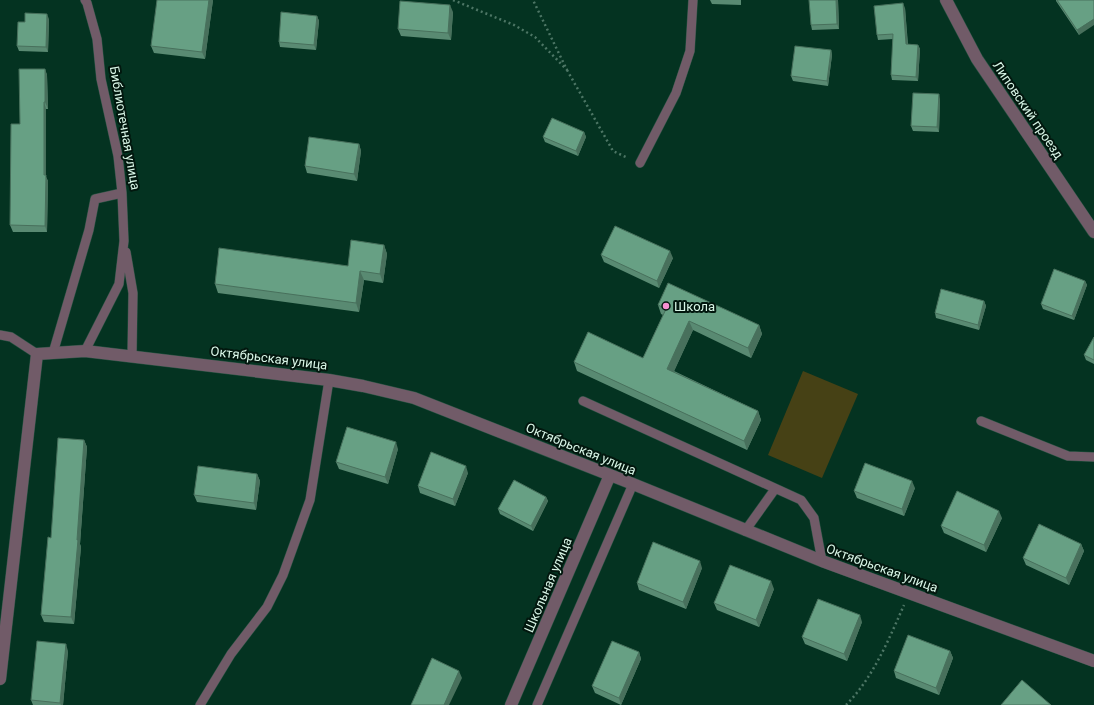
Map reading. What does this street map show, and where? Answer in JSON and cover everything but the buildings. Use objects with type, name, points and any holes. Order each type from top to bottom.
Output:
[{"type":"street","name":"Липовский проезд","points":[[946,0],[977,59],[1094,232]]},
{"type":"street","name":"Октябрьская улица","points":[[38,354],[85,351],[132,356],[329,380],[414,398],[633,484],[745,531],[822,561],[1094,661]]},
{"type":"street","points":[[0,679],[38,354]]},
{"type":"street","name":"Школьная улица","points":[[511,705],[610,475]]},
{"type":"lane","name":"Библиотечная улица","points":[[85,0],[97,39],[101,79],[118,156],[122,193],[124,241],[119,284],[85,351]]},
{"type":"lane","points":[[640,163],[676,93],[690,51],[693,0]]},
{"type":"lane","points":[[53,353],[89,230],[95,199],[122,193]]},
{"type":"lane","points":[[124,241],[133,293],[132,356]]},
{"type":"lane","points":[[0,335],[11,336],[38,354]]},
{"type":"lane","points":[[200,705],[231,654],[267,607],[283,576],[310,500],[329,380]]},
{"type":"lane","points":[[583,401],[801,500],[814,518],[822,561]]},
{"type":"lane","points":[[981,421],[1068,456],[1094,457]]},
{"type":"lane","points":[[538,705],[633,484]]},
{"type":"lane","points":[[745,531],[775,489]]},
{"type":"path","points":[[453,0],[514,25],[534,37],[567,70]]},
{"type":"path","points":[[533,0],[567,70],[613,151],[640,163]]},
{"type":"path","points":[[846,705],[854,698],[882,655],[909,593]]},
{"type":"shaded area","points":[[803,371],[858,394],[822,478],[768,455]]},
{"type":"place","name":"Школа","points":[[666,306]]}]
